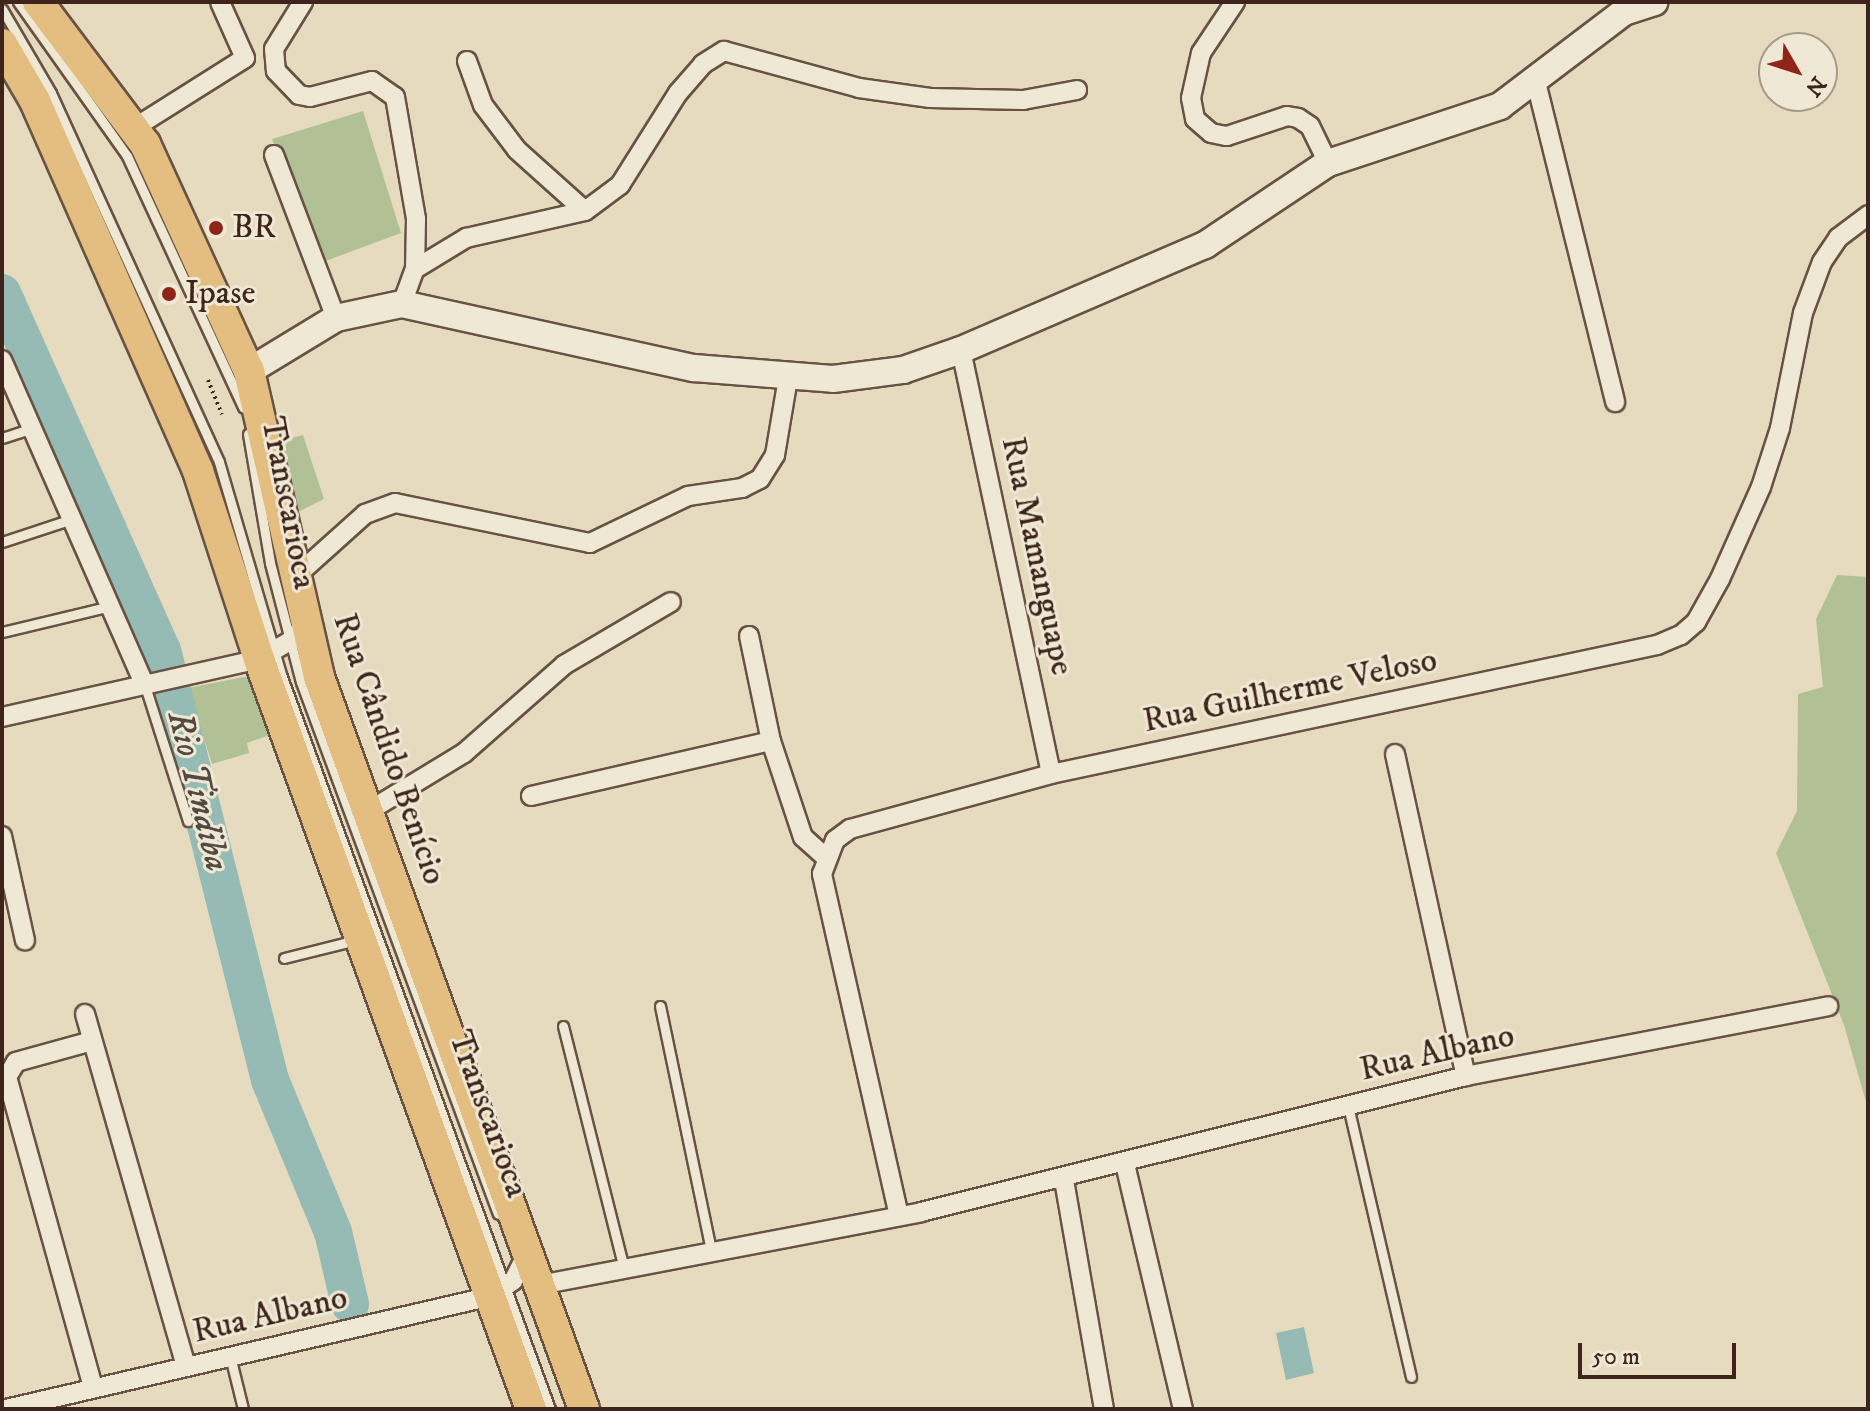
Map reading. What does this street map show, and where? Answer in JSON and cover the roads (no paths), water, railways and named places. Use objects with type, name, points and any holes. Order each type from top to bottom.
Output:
[{"type":"main road","name":"Rua Cândido Benício","points":[[38,2],[134,128],[159,170],[249,371],[296,576],[282,644],[359,939],[518,1277],[584,1409]]},
{"type":"main road","name":"Rua Cândido Benício","points":[[2,44],[35,101],[198,471],[367,812],[518,1277],[531,1409]]},
{"type":"street","points":[[134,128],[245,58],[220,2]]},
{"type":"street","points":[[303,2],[274,49],[276,71],[299,95],[310,97],[372,81],[395,97],[416,219],[415,269],[402,304]]},
{"type":"street","points":[[1235,2],[1201,53],[1191,98],[1195,119],[1211,133],[1227,136],[1287,116],[1298,118],[1310,126],[1328,163]]},
{"type":"street","points":[[249,371],[336,318],[402,304],[567,344],[694,368],[788,378],[833,379],[903,370],[961,350],[1205,245],[1328,163],[1371,145],[1470,119],[1500,106],[1624,12],[1654,2]]},
{"type":"street","points":[[415,269],[466,238],[585,211],[620,185],[678,93],[703,64],[724,51],[859,88],[930,98],[986,102],[1077,90]]},
{"type":"street","points":[[467,61],[483,105],[517,150],[585,211]]},
{"type":"street","points":[[1535,78],[1615,402]]},
{"type":"street","points":[[274,155],[336,318]]},
{"type":"street","name":"Rua Guilherme Veloso","points":[[825,857],[835,840],[850,829],[1051,774],[1657,645],[1681,635],[1696,622],[1720,579],[1761,487],[1780,428],[1803,313],[1822,262],[1838,238],[1868,215]]},
{"type":"street","name":"Rua Mamanguape","points":[[961,350],[1051,774]]},
{"type":"street","points":[[2,360],[110,606],[152,681]]},
{"type":"street","points":[[296,576],[365,514],[395,503],[590,543],[688,496],[742,488],[760,479],[775,455],[788,378]]},
{"type":"street","points":[[367,812],[464,753],[564,665],[671,602]]},
{"type":"street","points":[[749,636],[771,741],[803,837],[825,857],[822,874],[899,1216]]},
{"type":"street","points":[[2,717],[181,674],[282,644]]},
{"type":"street","points":[[531,796],[771,741]]},
{"type":"street","points":[[1395,754],[1466,1076]]},
{"type":"street","points":[[2,836],[25,941]]},
{"type":"street","name":"Rua Albano","points":[[6,1409],[230,1356],[518,1277],[624,1269],[899,1216],[1064,1180],[1466,1076],[1828,1006]]},
{"type":"street","points":[[85,1014],[186,1367]]},
{"type":"street","points":[[92,1041],[16,1062],[7,1077],[93,1388]]},
{"type":"street","points":[[1125,1164],[1183,1409]]},
{"type":"street","points":[[1064,1180],[1104,1409]]},
{"type":"lane","name":"Transcarioca","points":[[18,2],[127,156],[229,366],[243,407],[282,644],[503,1228]]},
{"type":"lane","name":"Transcarioca","points":[[2,9],[51,93],[203,423],[518,1277],[550,1409]]},
{"type":"lane","points":[[2,438],[32,428]]},
{"type":"lane","points":[[2,542],[72,519]]},
{"type":"lane","points":[[2,632],[110,606]]},
{"type":"lane","points":[[152,681],[188,821]]},
{"type":"lane","points":[[284,958],[359,939]]},
{"type":"lane","points":[[660,1006],[711,1250]]},
{"type":"lane","points":[[563,1026],[624,1269]]},
{"type":"lane","points":[[1348,1106],[1411,1377]]},
{"type":"lane","points":[[230,1356],[243,1409]]},
{"type":"water","points":[[1304,1327],[1314,1373],[1286,1380],[1276,1333]]},
{"type":"waterway","name":"Rio Tindiba","points":[[2,293],[162,650],[270,1080],[333,1232],[350,1304]]},
{"type":"place","name":"BR","points":[[216,228]]},
{"type":"place","name":"Ipase","points":[[169,294]]}]
